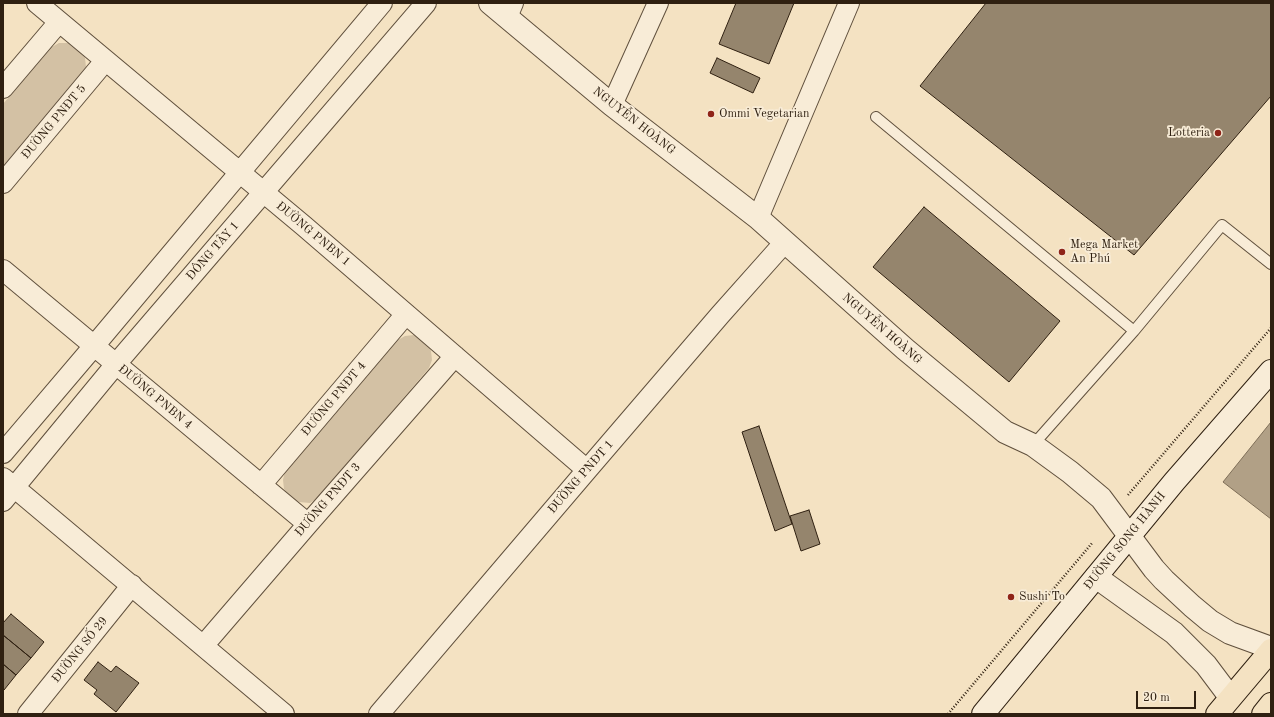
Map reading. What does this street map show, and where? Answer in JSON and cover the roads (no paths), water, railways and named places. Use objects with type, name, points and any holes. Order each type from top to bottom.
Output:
[{"type":"highway","points":[[1224,706],[1271,649]]},
{"type":"highway","points":[[1262,714],[1271,704]]},
{"type":"street","name":"ĐƯỜNG PNBN 1","points":[[37,3],[264,192],[587,470]]},
{"type":"street","points":[[3,453],[382,3]]},
{"type":"street","name":"ĐÔNG TÂY 1","points":[[7,489],[426,3]]},
{"type":"street","name":"NGUYỄN HOÀNG","points":[[490,3],[510,10],[612,105],[758,218],[904,349],[1005,432],[1033,446],[1070,472],[1101,498],[1164,580],[1198,611],[1230,633],[1271,649]]},
{"type":"street","points":[[612,105],[658,3]]},
{"type":"street","points":[[758,218],[849,3]]},
{"type":"street","points":[[3,88],[59,22]]},
{"type":"street","name":"ĐƯỜNG PNĐT 5","points":[[3,183],[105,61]]},
{"type":"street","name":"ĐƯỜNG PNĐT 1","points":[[379,714],[720,315],[785,242]]},
{"type":"street","name":"ĐƯỜNG PNBN 4","points":[[3,270],[308,524]]},
{"type":"street","name":"ĐƯỜNG PNĐT 4","points":[[261,485],[406,314]]},
{"type":"street","name":"ĐƯỜNG PNĐT 3","points":[[204,646],[308,524],[455,356]]},
{"type":"street","name":"ĐƯỜNG SONG HÀNH","points":[[983,714],[1174,482],[1271,371]]},
{"type":"street","points":[[7,489],[132,585],[284,714]]},
{"type":"street","points":[[1096,577],[1174,633],[1206,665],[1224,706]]},
{"type":"street","name":"ĐƯỜNG SỐ 29","points":[[28,714],[132,585]]},
{"type":"lane","points":[[876,117],[1134,331]]},
{"type":"lane","points":[[1033,446],[1134,331],[1222,224],[1271,264]]},
{"type":"place","name":"Ommi Vegetarian","points":[[711,114]]},
{"type":"place","name":"Lotteria","points":[[1218,133]]},
{"type":"place","name":"Mega Market An Phú","points":[[1062,252]]},
{"type":"place","name":"Sushi To","points":[[1011,597]]}]
